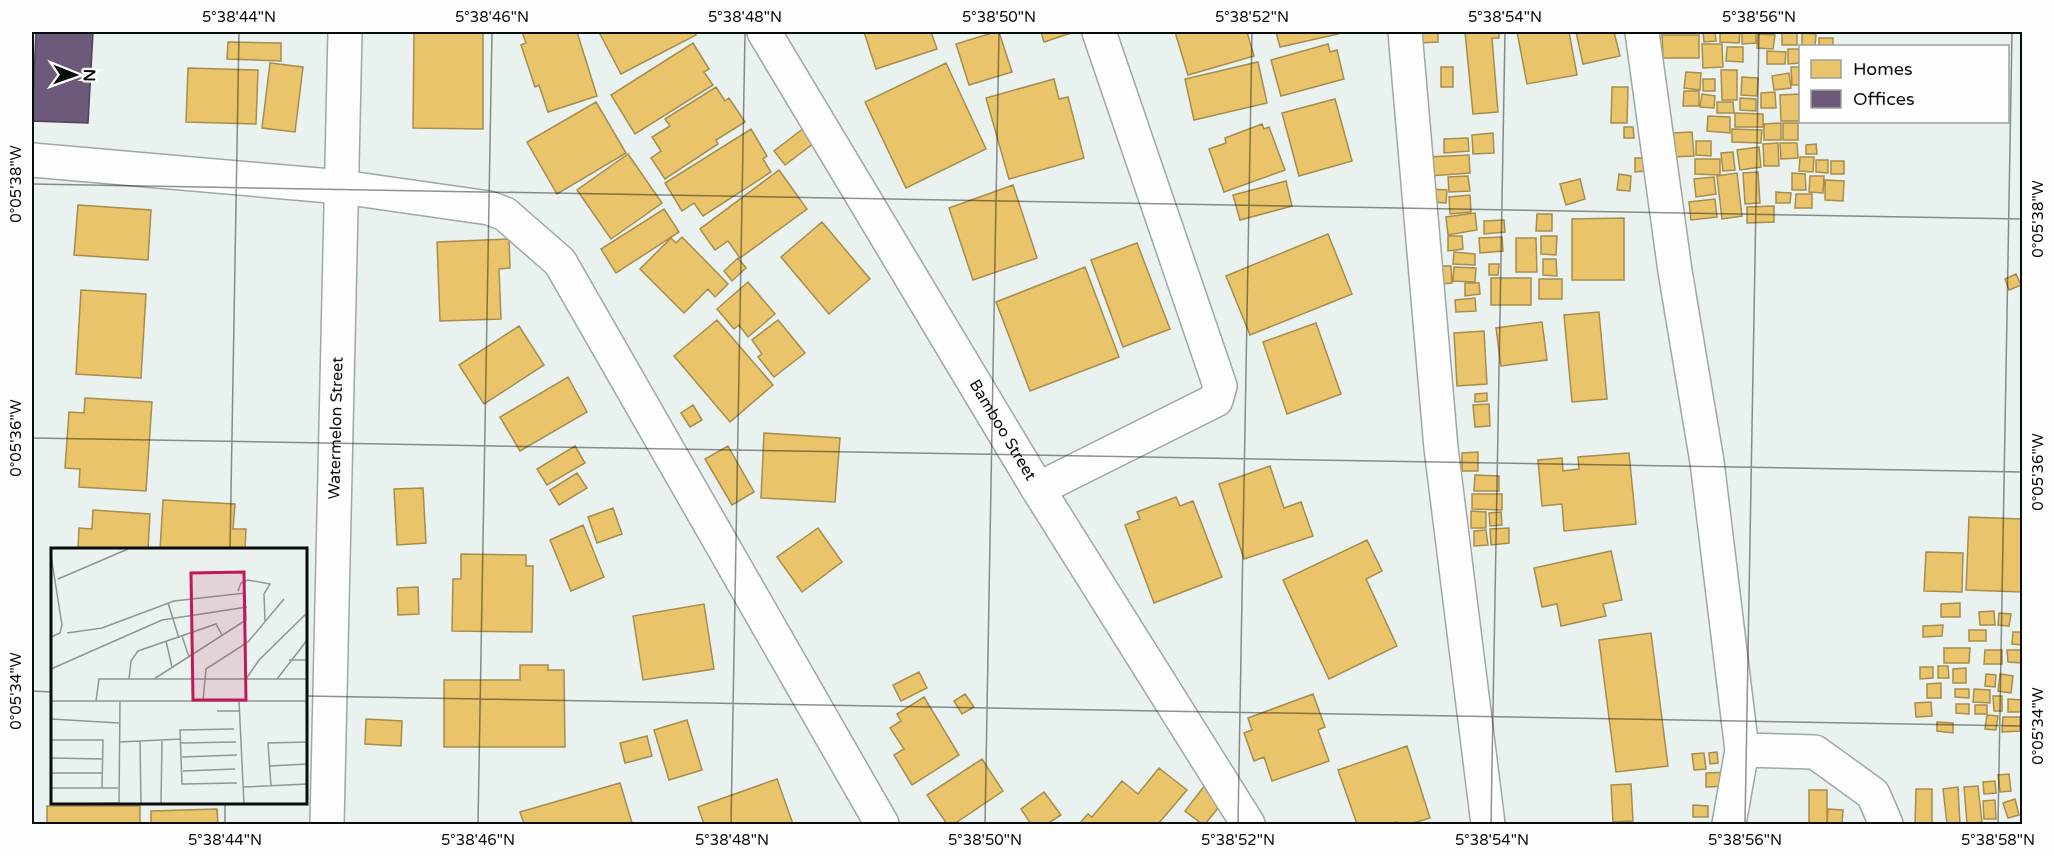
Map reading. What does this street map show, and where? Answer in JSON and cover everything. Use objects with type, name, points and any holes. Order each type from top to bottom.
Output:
[{"type":"street","name":"Watermelon Street","points":[[327,825],[345,32]]},
{"type":"street","name":"Bamboo Street","points":[[764,32],[1038,489],[1248,825]]},
{"type":"street","points":[[1038,489],[1216,399],[1220,386],[1099,32]]},
{"type":"street","points":[[1405,32],[1441,448],[1488,825]]},
{"type":"street","points":[[1642,32],[1675,271],[1707,462],[1742,750],[1729,825]]},
{"type":"street","points":[[32,160],[342,187],[489,208],[505,214],[560,262],[882,825]]},
{"type":"street","points":[[1742,750],[1815,752],[1873,794],[1886,825]]},
{"type":"building: Homes","points":[[414,32],[483,32],[483,129],[413,128]]},
{"type":"building: Homes","points":[[522,32],[577,32],[597,96],[548,112],[539,85],[535,87],[521,45],[526,43]]},
{"type":"building: Homes","points":[[599,32],[694,32],[696,35],[621,74]]},
{"type":"building: Homes","points":[[864,32],[931,32],[937,49],[876,69]]},
{"type":"building: Homes","points":[[999,32],[1012,72],[969,85],[956,44]]},
{"type":"building: Homes","points":[[1041,32],[1074,32],[1044,42]]},
{"type":"building: Homes","points":[[1175,32],[1247,32],[1254,56],[1188,75]]},
{"type":"building: Homes","points":[[1276,32],[1337,32],[1338,34],[1280,47]]},
{"type":"building: Homes","points":[[1418,32],[1438,32],[1438,42],[1418,43]]},
{"type":"building: Homes","points":[[1465,32],[1499,32],[1499,38],[1492,38],[1498,112],[1473,114]]},
{"type":"building: Homes","points":[[1517,32],[1569,32],[1577,75],[1527,84]]},
{"type":"building: Homes","points":[[1576,32],[1614,32],[1620,56],[1583,64]]},
{"type":"building: Homes","points":[[1703,32],[1715,32],[1716,41],[1704,42]]},
{"type":"building: Homes","points":[[1720,32],[1740,32],[1739,43],[1720,42]]},
{"type":"building: Homes","points":[[1742,32],[1756,32],[1756,43],[1742,44]]},
{"type":"building: Homes","points":[[1782,32],[1797,32],[1797,45],[1782,45]]},
{"type":"building: Homes","points":[[1802,33],[1816,34],[1815,45],[1802,45]]},
{"type":"building: Homes","points":[[1758,34],[1775,35],[1773,49],[1757,48]]},
{"type":"building: Homes","points":[[1662,35],[1699,35],[1699,58],[1663,58]]},
{"type":"building: Homes","points":[[1819,38],[1833,38],[1833,45],[1819,45]]},
{"type":"building: Homes","points":[[228,42],[281,43],[281,61],[227,59]]},
{"type":"building: Homes","points":[[693,43],[709,69],[704,72],[713,85],[635,134],[611,95]]},
{"type":"building: Homes","points":[[1328,44],[1330,52],[1337,50],[1344,79],[1281,96],[1271,60]]},
{"type":"building: Homes","points":[[1702,44],[1722,44],[1723,67],[1703,68]]},
{"type":"building: Homes","points":[[1727,47],[1743,47],[1743,62],[1726,61]]},
{"type":"building: Homes","points":[[1788,49],[1799,49],[1799,63],[1788,64]]},
{"type":"building: Homes","points":[[1767,51],[1786,52],[1785,64],[1767,64]]},
{"type":"building: Homes","points":[[1258,62],[1267,103],[1194,120],[1185,79]]},
{"type":"building: Homes","points":[[270,63],[303,67],[295,132],[262,128]]},
{"type":"building: Homes","points":[[946,63],[986,149],[906,188],[865,102]]},
{"type":"building: Homes","points":[[1441,67],[1453,67],[1453,87],[1441,87]]},
{"type":"building: Homes","points":[[1791,67],[1799,67],[1799,85],[1792,85]]},
{"type":"building: Homes","points":[[188,68],[258,70],[256,124],[186,122]]},
{"type":"building: Homes","points":[[1721,70],[1737,70],[1737,100],[1722,100]]},
{"type":"building: Homes","points":[[1686,72],[1701,73],[1700,90],[1684,88]]},
{"type":"building: Homes","points":[[1789,73],[1791,88],[1774,90],[1772,76]]},
{"type":"building: Homes","points":[[1742,77],[1758,78],[1757,96],[1741,95]]},
{"type":"building: Homes","points":[[1054,79],[1059,99],[1068,97],[1084,158],[1009,179],[986,98]]},
{"type":"building: Homes","points":[[1703,79],[1715,79],[1715,91],[1703,91]]},
{"type":"building: Homes","points":[[716,87],[725,101],[729,98],[745,122],[716,140],[718,144],[665,179],[651,158],[661,151],[652,137],[670,126],[665,119]]},
{"type":"building: Homes","points":[[1612,87],[1628,87],[1627,123],[1611,123]]},
{"type":"building: Homes","points":[[1684,91],[1699,91],[1699,106],[1683,106]]},
{"type":"building: Homes","points":[[1775,92],[1776,108],[1761,108],[1761,93]]},
{"type":"building: Homes","points":[[1702,94],[1715,96],[1714,108],[1700,107]]},
{"type":"building: Homes","points":[[1799,94],[1799,121],[1781,121],[1780,95]]},
{"type":"building: Homes","points":[[1740,98],[1756,99],[1756,111],[1740,110]]},
{"type":"building: Homes","points":[[1335,99],[1352,161],[1299,176],[1282,113]]},
{"type":"building: Homes","points":[[596,102],[626,153],[557,194],[527,142]]},
{"type":"building: Homes","points":[[1717,102],[1733,102],[1734,113],[1717,113]]},
{"type":"building: Homes","points":[[1735,113],[1763,114],[1763,127],[1735,127]]},
{"type":"building: Homes","points":[[1708,116],[1730,117],[1730,133],[1707,131]]},
{"type":"building: Homes","points":[[1781,123],[1781,140],[1764,140],[1764,124]]},
{"type":"building: Homes","points":[[1783,123],[1798,123],[1798,140],[1783,140]]},
{"type":"building: Homes","points":[[1262,124],[1264,129],[1269,127],[1285,170],[1224,192],[1209,149],[1226,143],[1225,138]]},
{"type":"building: Homes","points":[[1624,127],[1633,127],[1634,138],[1624,138]]},
{"type":"building: Homes","points":[[804,128],[814,143],[785,165],[774,151]]},
{"type":"building: Homes","points":[[751,129],[767,156],[763,159],[771,172],[703,216],[694,203],[682,211],[665,183]]},
{"type":"building: Homes","points":[[1732,129],[1762,130],[1761,143],[1732,142]]},
{"type":"building: Homes","points":[[1692,132],[1694,156],[1672,157],[1671,133]]},
{"type":"building: Homes","points":[[1493,133],[1494,153],[1473,154],[1472,135]]},
{"type":"building: Homes","points":[[1468,138],[1469,151],[1444,153],[1444,139]]},
{"type":"building: Homes","points":[[1696,141],[1711,141],[1711,156],[1696,155]]},
{"type":"building: Homes","points":[[1778,143],[1779,166],[1764,166],[1763,144]]},
{"type":"building: Homes","points":[[1780,143],[1797,143],[1798,158],[1781,159]]},
{"type":"building: Homes","points":[[1816,144],[1817,154],[1806,154],[1806,145]]},
{"type":"building: Homes","points":[[1759,147],[1761,167],[1740,170],[1737,150]]},
{"type":"building: Homes","points":[[1733,152],[1735,170],[1723,171],[1721,153]]},
{"type":"building: Homes","points":[[628,154],[662,203],[611,239],[577,190]]},
{"type":"building: Homes","points":[[1469,155],[1470,173],[1429,176],[1428,157]]},
{"type":"building: Homes","points":[[1800,157],[1814,157],[1813,172],[1799,171]]},
{"type":"building: Homes","points":[[1635,158],[1644,158],[1645,171],[1635,172]]},
{"type":"building: Homes","points":[[1695,159],[1720,159],[1720,175],[1695,174]]},
{"type":"building: Homes","points":[[1816,160],[1828,160],[1828,173],[1816,172]]},
{"type":"building: Homes","points":[[1831,161],[1844,161],[1844,174],[1831,174]]},
{"type":"building: Homes","points":[[779,170],[807,209],[740,258],[728,241],[715,250],[700,229]]},
{"type":"building: Homes","points":[[1758,172],[1760,203],[1745,204],[1743,173]]},
{"type":"building: Homes","points":[[1737,173],[1742,216],[1722,219],[1717,176]]},
{"type":"building: Homes","points":[[1792,173],[1805,174],[1806,190],[1792,190]]},
{"type":"building: Homes","points":[[1619,174],[1631,176],[1630,191],[1617,190]]},
{"type":"building: Homes","points":[[1468,176],[1470,191],[1449,192],[1448,177]]},
{"type":"building: Homes","points":[[1810,176],[1824,176],[1823,193],[1809,192]]},
{"type":"building: Homes","points":[[1714,177],[1716,194],[1696,197],[1694,179]]},
{"type":"building: Homes","points":[[1580,179],[1585,199],[1566,205],[1560,184]]},
{"type":"building: Homes","points":[[1825,180],[1844,181],[1843,201],[1825,200]]},
{"type":"building: Homes","points":[[1286,181],[1292,206],[1240,220],[1233,195]]},
{"type":"building: Homes","points":[[1013,185],[1037,258],[973,280],[949,208]]},
{"type":"building: Homes","points":[[1430,189],[1447,190],[1446,203],[1430,202]]},
{"type":"building: Homes","points":[[1776,192],[1791,193],[1790,203],[1776,203]]},
{"type":"building: Homes","points":[[1796,194],[1812,194],[1812,208],[1795,208]]},
{"type":"building: Homes","points":[[1470,195],[1471,212],[1450,214],[1449,197]]},
{"type":"building: Homes","points":[[1715,199],[1717,217],[1691,220],[1689,202]]},
{"type":"building: Homes","points":[[78,205],[151,210],[148,260],[74,255]]},
{"type":"building: Homes","points":[[1774,206],[1774,222],[1747,223],[1747,207]]},
{"type":"building: Homes","points":[[664,209],[679,232],[616,273],[601,249]]},
{"type":"building: Homes","points":[[1475,213],[1477,230],[1448,235],[1446,217]]},
{"type":"building: Homes","points":[[1537,214],[1552,214],[1552,231],[1536,231]]},
{"type":"building: Homes","points":[[1624,218],[1624,280],[1572,280],[1572,219]]},
{"type":"building: Homes","points":[[1504,220],[1505,232],[1484,234],[1484,221]]},
{"type":"building: Homes","points":[[822,222],[870,279],[829,314],[781,257]]},
{"type":"building: Homes","points":[[1328,234],[1352,294],[1250,335],[1226,276]]},
{"type":"building: Homes","points":[[1448,236],[1462,236],[1463,249],[1448,251]]},
{"type":"building: Homes","points":[[1541,236],[1557,236],[1556,255],[1541,254]]},
{"type":"building: Homes","points":[[682,237],[728,284],[715,297],[708,289],[684,313],[640,269],[671,238],[676,243]]},
{"type":"building: Homes","points":[[1502,237],[1503,251],[1480,253],[1479,238]]},
{"type":"building: Homes","points":[[1516,238],[1536,238],[1537,272],[1516,272]]},
{"type":"building: Homes","points":[[509,239],[510,268],[499,269],[501,319],[440,321],[437,242]]},
{"type":"building: Homes","points":[[1137,243],[1170,329],[1123,347],[1091,260]]},
{"type":"building: Homes","points":[[1454,252],[1475,254],[1475,265],[1453,264]]},
{"type":"building: Homes","points":[[738,258],[746,268],[732,281],[724,271]]},
{"type":"building: Homes","points":[[1543,259],[1556,259],[1557,276],[1543,275]]},
{"type":"building: Homes","points":[[1489,264],[1499,264],[1498,275],[1489,275]]},
{"type":"building: Homes","points":[[1441,266],[1451,266],[1452,283],[1442,284]]},
{"type":"building: Homes","points":[[1085,267],[1119,357],[1030,391],[996,302]]},
{"type":"building: Homes","points":[[1454,267],[1476,268],[1475,282],[1453,281]]},
{"type":"building: Homes","points":[[2016,274],[2021,285],[2009,290],[2005,279]]},
{"type":"building: Homes","points":[[1491,278],[1531,278],[1531,305],[1491,305]]},
{"type":"building: Homes","points":[[1539,279],[1562,279],[1562,299],[1539,299]]},
{"type":"building: Homes","points":[[748,282],[775,314],[748,337],[739,325],[734,329],[717,309]]},
{"type":"building: Homes","points":[[1465,283],[1479,283],[1480,294],[1465,296]]},
{"type":"building: Homes","points":[[81,290],[146,294],[141,378],[76,374]]},
{"type":"building: Homes","points":[[1475,298],[1476,311],[1456,312],[1455,300]]},
{"type":"building: Homes","points":[[1599,312],[1607,399],[1572,402],[1564,315]]},
{"type":"building: Homes","points":[[717,320],[773,385],[730,422],[674,356]]},
{"type":"building: Homes","points":[[778,320],[805,353],[774,377],[758,357],[762,354],[752,340]]},
{"type":"building: Homes","points":[[1542,322],[1547,360],[1501,366],[1496,328]]},
{"type":"building: Homes","points":[[1316,323],[1341,394],[1287,414],[1263,342]]},
{"type":"building: Homes","points":[[519,326],[544,365],[484,404],[459,365]]},
{"type":"building: Homes","points":[[1484,331],[1487,384],[1457,386],[1454,333]]},
{"type":"building: Homes","points":[[568,377],[587,412],[520,451],[500,417]]},
{"type":"building: Homes","points":[[1487,393],[1487,401],[1475,402],[1475,394]]},
{"type":"building: Homes","points":[[85,398],[152,402],[146,491],[79,487],[80,469],[65,468],[69,412],[84,413]]},
{"type":"building: Homes","points":[[1489,404],[1490,426],[1475,427],[1473,405]]},
{"type":"building: Homes","points":[[693,405],[702,420],[690,427],[681,413]]},
{"type":"building: Homes","points":[[764,433],[840,438],[835,502],[761,498]]},
{"type":"building: Homes","points":[[575,446],[585,463],[547,485],[537,469]]},
{"type":"building: Homes","points":[[728,446],[754,492],[732,505],[705,459]]},
{"type":"building: Homes","points":[[1478,452],[1478,471],[1462,471],[1462,453]]},
{"type":"building: Homes","points":[[1629,453],[1636,524],[1564,531],[1562,504],[1542,506],[1538,460],[1562,458],[1563,471],[1579,469],[1578,457]]},
{"type":"building: Homes","points":[[1270,466],[1284,508],[1301,502],[1313,536],[1244,559],[1219,484]]},
{"type":"building: Homes","points":[[577,473],[587,488],[559,505],[550,490]]},
{"type":"building: Homes","points":[[1475,475],[1499,476],[1499,491],[1474,491]]},
{"type":"building: Homes","points":[[423,488],[426,543],[397,545],[394,489]]},
{"type":"building: Homes","points":[[1472,494],[1502,494],[1502,510],[1472,509]]},
{"type":"building: Homes","points":[[1176,497],[1180,506],[1193,501],[1222,577],[1154,603],[1125,525],[1140,519],[1137,512]]},
{"type":"building: Homes","points":[[163,500],[235,504],[233,529],[246,529],[245,548],[160,548]]},
{"type":"building: Homes","points":[[613,508],[622,534],[597,543],[588,517]]},
{"type":"building: Homes","points":[[93,510],[150,514],[148,548],[78,548],[79,528],[92,529]]},
{"type":"building: Homes","points":[[1471,511],[1486,512],[1486,528],[1471,528]]},
{"type":"building: Homes","points":[[1501,512],[1502,525],[1490,526],[1489,513]]},
{"type":"building: Homes","points":[[1969,517],[2022,519],[2022,592],[1966,590]]},
{"type":"building: Homes","points":[[583,525],[604,577],[571,591],[550,540]]},
{"type":"building: Homes","points":[[818,528],[842,562],[802,592],[777,557]]},
{"type":"building: Homes","points":[[1509,528],[1509,543],[1491,545],[1490,529]]},
{"type":"building: Homes","points":[[1486,530],[1488,545],[1474,546],[1474,531]]},
{"type":"building: Homes","points":[[1367,540],[1382,571],[1366,579],[1397,646],[1329,679],[1283,580]]},
{"type":"building: Homes","points":[[1611,551],[1622,600],[1603,604],[1606,616],[1561,626],[1557,604],[1542,607],[1534,568]]},
{"type":"building: Homes","points":[[1926,552],[1963,553],[1962,592],[1924,591]]},
{"type":"building: Homes","points":[[461,554],[526,555],[526,566],[533,566],[532,632],[452,631],[453,579],[461,579]]},
{"type":"building: Homes","points":[[418,587],[419,614],[398,615],[397,588]]},
{"type":"building: Homes","points":[[1960,603],[1960,617],[1941,617],[1941,604]]},
{"type":"building: Homes","points":[[704,604],[714,669],[643,680],[633,616]]},
{"type":"building: Homes","points":[[1994,611],[1995,625],[1980,625],[1979,612]]},
{"type":"building: Homes","points":[[1999,613],[2011,614],[2009,626],[1998,625]]},
{"type":"building: Homes","points":[[1943,625],[1942,636],[1923,637],[1923,626]]},
{"type":"building: Homes","points":[[1969,630],[1986,630],[1986,641],[1969,641]]},
{"type":"building: Homes","points":[[2013,632],[2022,632],[2022,645],[2012,644]]},
{"type":"building: Homes","points":[[1651,633],[1668,766],[1616,772],[1599,640]]},
{"type":"building: Homes","points":[[1944,648],[1970,648],[1969,663],[1944,663]]},
{"type":"building: Homes","points":[[1985,650],[2002,650],[2002,664],[1984,664]]},
{"type":"building: Homes","points":[[2007,650],[2022,650],[2022,663],[2008,662]]},
{"type":"building: Homes","points":[[520,665],[548,665],[548,670],[564,670],[565,747],[444,747],[444,680],[520,680]]},
{"type":"building: Homes","points":[[1938,666],[1948,666],[1949,678],[1938,678]]},
{"type":"building: Homes","points":[[1920,667],[1933,667],[1933,678],[1920,679]]},
{"type":"building: Homes","points":[[1966,668],[1966,683],[1953,683],[1953,669]]},
{"type":"building: Homes","points":[[919,672],[927,688],[901,701],[893,685]]},
{"type":"building: Homes","points":[[1986,674],[1996,675],[1995,687],[1985,686]]},
{"type":"building: Homes","points":[[2000,674],[2013,676],[2011,693],[1998,691]]},
{"type":"building: Homes","points":[[1941,683],[1941,698],[1927,698],[1927,684]]},
{"type":"building: Homes","points":[[1955,689],[1969,689],[1969,698],[1955,697]]},
{"type":"building: Homes","points":[[1974,689],[1990,690],[1990,703],[1973,702]]},
{"type":"building: Homes","points":[[965,694],[974,707],[962,714],[954,701]]},
{"type":"building: Homes","points":[[1313,694],[1325,727],[1318,730],[1329,761],[1272,781],[1264,757],[1254,761],[1244,733],[1252,730],[1248,718]]},
{"type":"building: Homes","points":[[1993,696],[2002,696],[2002,711],[1994,711]]},
{"type":"building: Homes","points":[[924,697],[959,755],[912,785],[894,755],[904,749],[890,728],[901,721],[897,714]]},
{"type":"building: Homes","points":[[2008,699],[2022,700],[2022,712],[2008,712]]},
{"type":"building: Homes","points":[[1931,702],[1932,716],[1916,717],[1915,703]]},
{"type":"building: Homes","points":[[1956,704],[1969,704],[1969,714],[1956,713]]},
{"type":"building: Homes","points":[[1975,705],[1987,705],[1987,714],[1975,714]]},
{"type":"building: Homes","points":[[1987,715],[1998,716],[1996,730],[1985,729]]},
{"type":"building: Homes","points":[[2003,717],[2020,717],[2020,731],[2002,732]]},
{"type":"building: Homes","points":[[366,719],[402,721],[401,746],[365,744]]},
{"type":"building: Homes","points":[[687,720],[702,770],[669,780],[654,730]]},
{"type":"building: Homes","points":[[1937,722],[1953,723],[1953,733],[1937,731]]},
{"type":"building: Homes","points":[[647,736],[652,756],[625,763],[620,743]]},
{"type":"building: Homes","points":[[1407,746],[1430,818],[1410,824],[1396,824],[1396,822],[1357,824],[1338,770]]},
{"type":"building: Homes","points":[[1717,752],[1718,763],[1710,764],[1709,753]]},
{"type":"building: Homes","points":[[1704,753],[1706,769],[1694,770],[1692,754]]},
{"type":"building: Homes","points":[[982,759],[1003,791],[954,824],[947,824],[927,795]]},
{"type":"building: Homes","points":[[1159,768],[1187,790],[1158,824],[1079,824],[1088,814],[1092,817],[1122,781],[1138,794]]},
{"type":"building: Homes","points":[[1730,772],[1730,786],[1706,787],[1706,773]]},
{"type":"building: Homes","points":[[2009,774],[2011,791],[2000,792],[1998,775]]},
{"type":"building: Homes","points":[[777,779],[793,824],[704,824],[698,807]]},
{"type":"building: Homes","points":[[1995,781],[1996,793],[1984,794],[1983,782]]},
{"type":"building: Homes","points":[[620,783],[632,823],[524,824],[520,812]]},
{"type":"building: Homes","points":[[1631,784],[1633,821],[1613,822],[1611,785]]},
{"type":"building: Homes","points":[[1205,785],[1224,801],[1205,824],[1202,824],[1185,811]]},
{"type":"building: Homes","points":[[1978,786],[1982,822],[1967,824],[1964,787]]},
{"type":"building: Homes","points":[[1958,787],[1960,824],[1947,824],[1943,789]]},
{"type":"building: Homes","points":[[1916,789],[1932,789],[1932,824],[1915,824]]},
{"type":"building: Homes","points":[[1809,790],[1827,790],[1827,824],[1809,824]]},
{"type":"building: Homes","points":[[1044,792],[1061,815],[1047,824],[1031,824],[1021,809]]},
{"type":"building: Homes","points":[[2015,799],[2019,815],[2008,818],[2003,803]]},
{"type":"building: Homes","points":[[1995,800],[1996,819],[1984,819],[1983,801]]},
{"type":"building: Homes","points":[[1693,805],[1708,806],[1708,817],[1693,817]]},
{"type":"building: Homes","points":[[47,806],[140,806],[140,824],[47,824]]},
{"type":"building: Homes","points":[[217,809],[218,824],[151,824],[151,811]]},
{"type":"building: Homes","points":[[1828,809],[1843,810],[1842,824],[1827,824]]},
{"type":"building: Offices","points":[[36,32],[93,32],[88,123],[32,121]]}]
